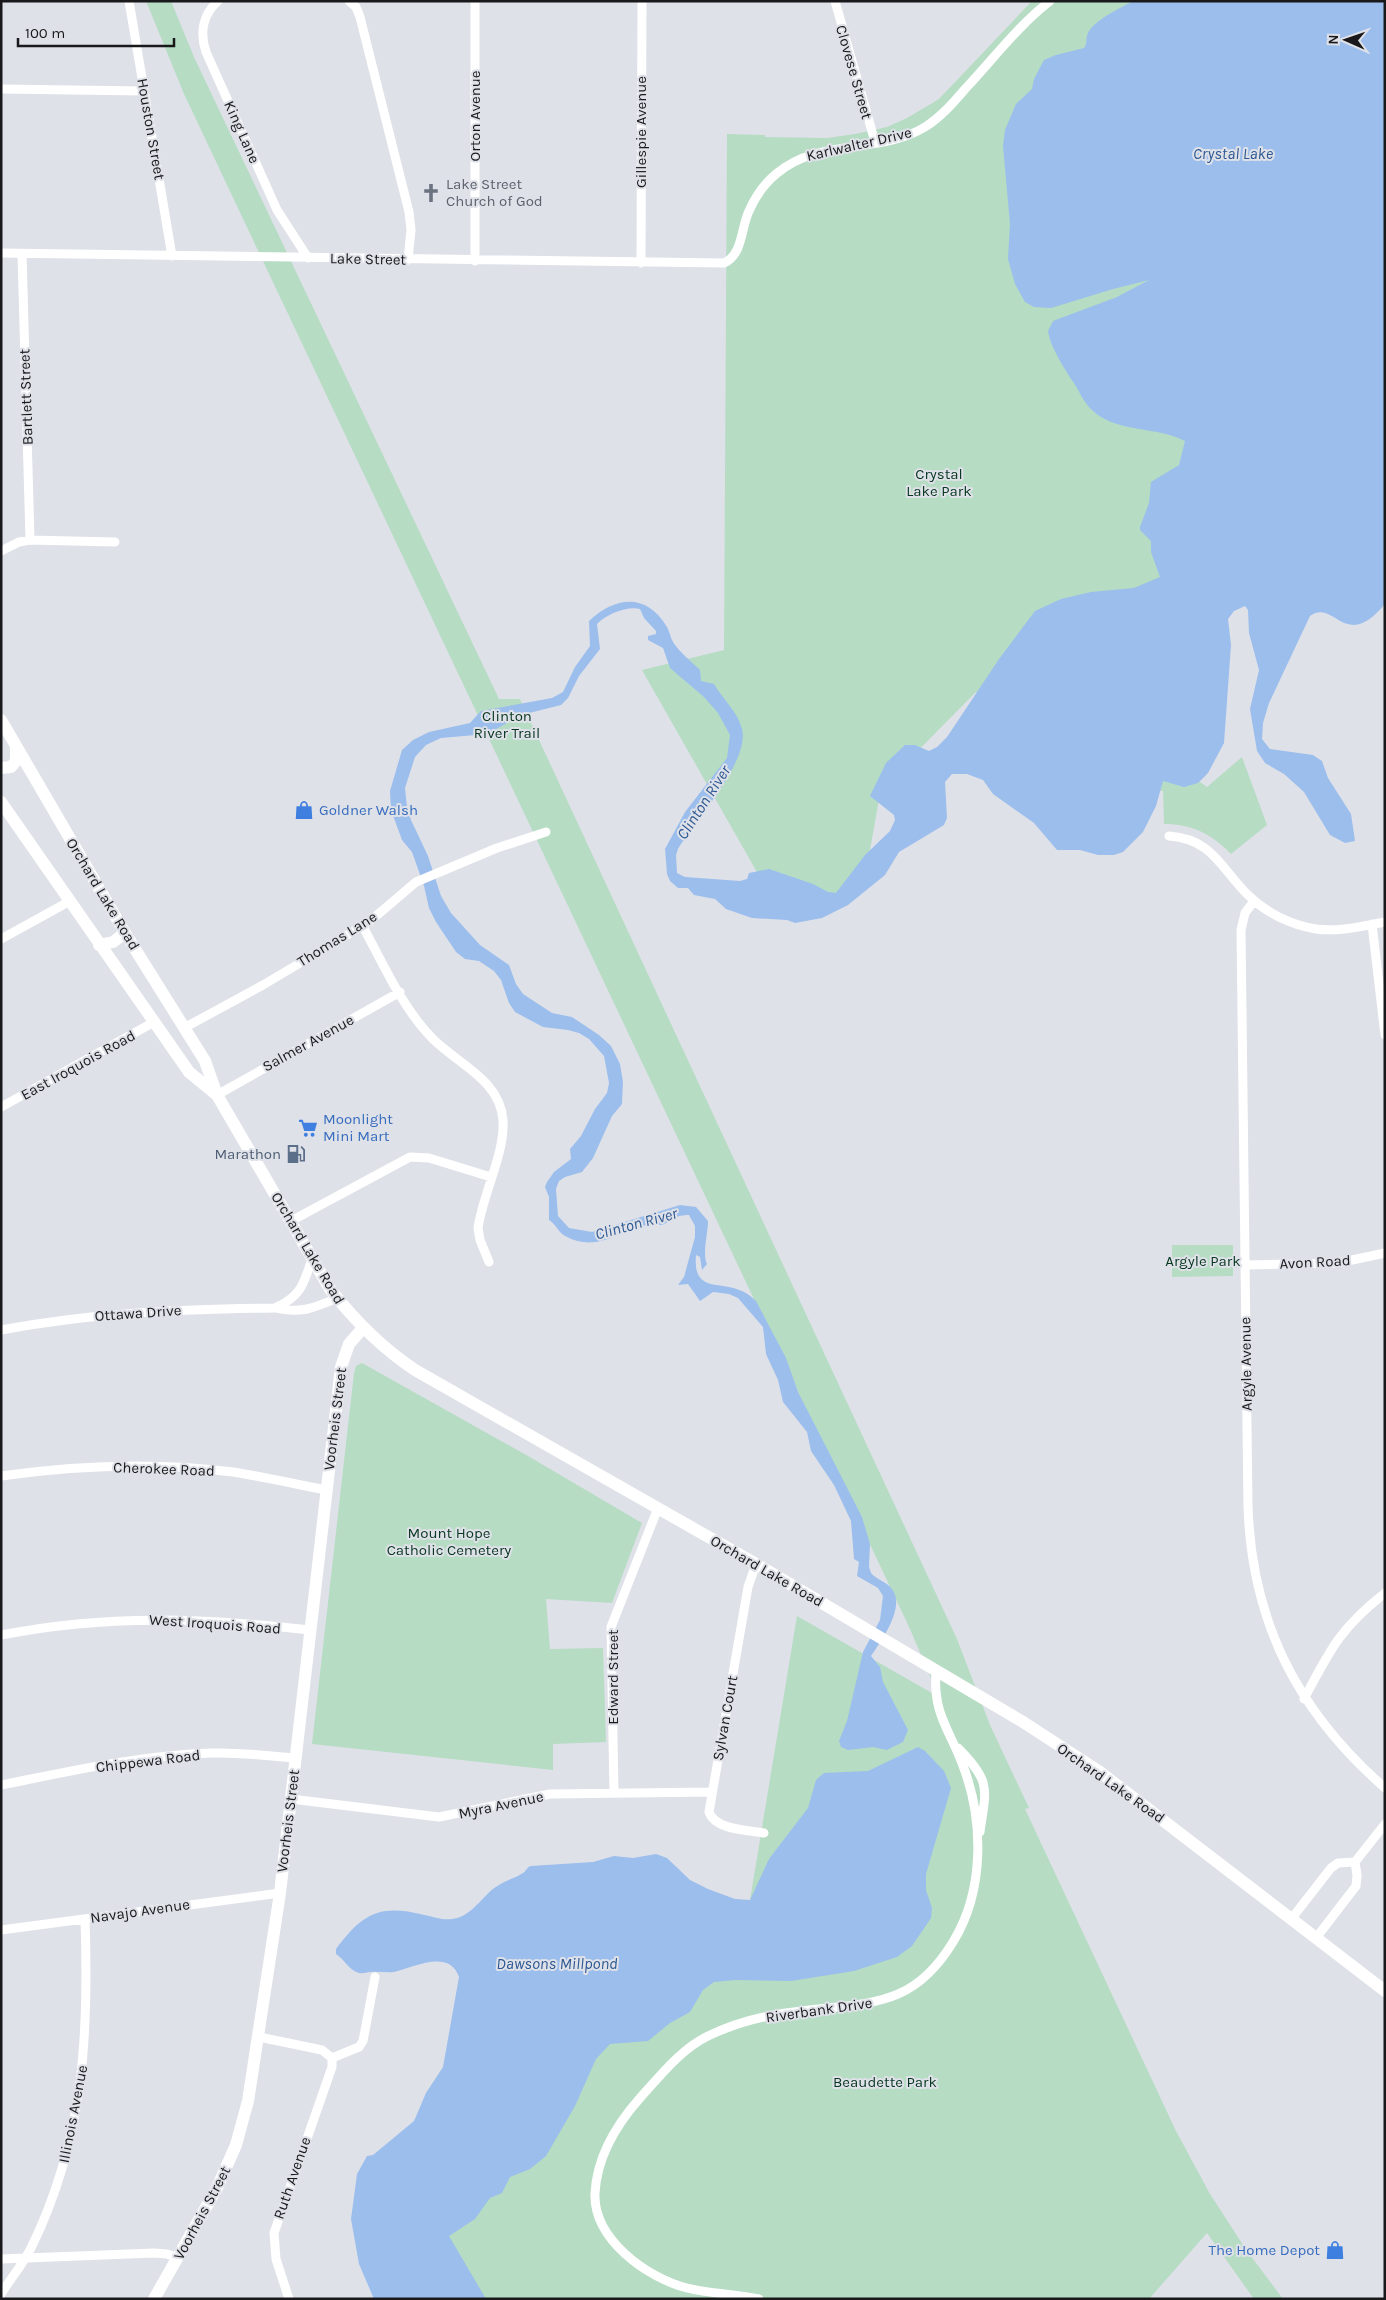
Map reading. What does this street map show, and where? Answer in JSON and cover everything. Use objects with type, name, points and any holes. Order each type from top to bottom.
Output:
[{"type":"main road","name":"Orchard Lake Road","points":[[1,720],[125,933],[206,1061],[217,1095],[312,1258],[337,1298],[363,1328],[397,1358],[415,1370],[756,1564],[1023,1722],[1100,1772],[1385,1991]]},
{"type":"main road","points":[[1,768],[11,767],[16,761],[16,746]]},
{"type":"main road","name":"Orchard Lake Road","points":[[1,802],[189,1072],[217,1095]]},
{"type":"main road","points":[[99,945],[113,942],[125,933]]},
{"type":"main road","name":"Voorheis Street","points":[[154,2299],[217,2188],[236,2145],[248,2101],[280,1893],[341,1367],[349,1344],[363,1328]]},
{"type":"street","name":"Houston Street","points":[[129,1],[172,256]]},
{"type":"street","name":"King Lane","points":[[218,1],[210,10],[203,25],[203,39],[206,52],[276,210],[308,258]]},
{"type":"street","points":[[349,1],[356,8],[360,17],[409,212],[411,230],[408,260]]},
{"type":"street","name":"Orton Avenue","points":[[475,1],[476,260]]},
{"type":"street","name":"Gillespie Avenue","points":[[641,263],[642,1]]},
{"type":"street","name":"Clovese Street","points":[[835,1],[875,142]]},
{"type":"street","name":"Karlwalter Drive","points":[[732,258],[738,248],[745,220],[754,201],[777,173],[793,162],[813,153],[909,135],[936,119],[1050,1]]},
{"type":"street","points":[[1,88],[144,91]]},
{"type":"street","name":"Lake Street","points":[[1,253],[720,264],[732,258]]},
{"type":"street","name":"Bartlett Street","points":[[22,254],[30,540]]},
{"type":"street","points":[[1,551],[19,542],[30,540],[114,542]]},
{"type":"street","name":"Thomas Lane","points":[[184,1028],[263,985],[362,925],[416,882],[438,871],[497,848],[546,832]]},
{"type":"street","points":[[1169,836],[1188,839],[1210,851],[1254,901],[1279,917],[1307,927],[1339,929],[1385,922]]},
{"type":"street","points":[[1,940],[70,901]]},
{"type":"street","name":"Argyle Avenue","points":[[1254,901],[1245,913],[1241,930],[1248,1507],[1252,1559],[1270,1628],[1286,1666],[1304,1699],[1337,1742],[1385,1788]]},
{"type":"street","points":[[1372,924],[1385,1035]]},
{"type":"street","points":[[362,925],[413,1014],[432,1038],[482,1079],[493,1089],[498,1098],[502,1114],[503,1132],[478,1228],[480,1240],[489,1262]]},
{"type":"street","name":"Salmer Avenue","points":[[217,1095],[400,992]]},
{"type":"street","name":"East Iroquois Road","points":[[1,1107],[154,1022]]},
{"type":"street","points":[[291,1221],[410,1157],[429,1158],[491,1176]]},
{"type":"street","name":"Avon Road","points":[[1245,1265],[1338,1263],[1385,1253]]},
{"type":"street","name":"Ottawa Drive","points":[[275,1308],[289,1302],[297,1295],[312,1258]]},
{"type":"street","name":"Ottawa Drive","points":[[1,1330],[49,1322],[137,1313],[275,1308],[287,1311],[308,1310],[337,1298]]},
{"type":"street","name":"Cherokee Road","points":[[1,1476],[97,1466],[164,1467],[242,1474],[326,1490]]},
{"type":"street","name":"Edward Street","points":[[614,1793],[612,1627],[658,1508]]},
{"type":"street","name":"Sylvan Court","points":[[756,1564],[748,1587],[709,1812],[714,1821],[764,1833]]},
{"type":"street","points":[[1304,1699],[1341,1634],[1356,1616],[1385,1593]]},
{"type":"street","name":"West Iroquois Road","points":[[1,1635],[79,1623],[160,1619],[217,1621],[310,1630]]},
{"type":"street","name":"Riverbank Drive","points":[[936,1672],[936,1703],[970,1787],[977,1848]]},
{"type":"street","name":"Riverbank Drive","points":[[759,2299],[697,2290],[676,2284],[649,2271],[624,2252],[604,2228],[596,2205],[597,2180],[606,2148],[621,2120],[650,2086],[683,2054],[704,2038],[733,2026],[768,2016],[876,2003],[902,1993],[920,1981],[943,1956],[965,1918],[975,1884],[977,1848],[986,1786],[968,1757],[953,1743]]},
{"type":"street","name":"Chippewa Road","points":[[1,1785],[99,1766],[182,1755],[226,1753],[296,1758]]},
{"type":"street","name":"Myra Avenue","points":[[291,1799],[439,1817],[544,1795],[712,1792]]},
{"type":"street","points":[[1292,1918],[1331,1868],[1338,1863],[1355,1862],[1385,1824]]},
{"type":"street","points":[[1316,1938],[1356,1886],[1358,1875],[1355,1862]]},
{"type":"street","name":"Navajo Avenue","points":[[1,1930],[280,1893]]},
{"type":"street","name":"Illinois Avenue","points":[[1,2294],[32,2248],[55,2190],[78,2107],[84,2063],[87,2018],[85,1919]]},
{"type":"street","points":[[259,2037],[322,2050],[332,2058],[358,2047],[363,2041],[375,1978]]},
{"type":"street","name":"Ruth Avenue","points":[[289,2299],[276,2259],[274,2233],[332,2067],[332,2058]]},
{"type":"street","points":[[1,2259],[154,2253],[167,2254],[178,2258]]},
{"type":"green space","name":"Beaudette Park","points":[[146,1],[171,1],[194,57],[499,699],[520,699],[957,1639],[990,1725],[1029,1808],[1025,1809],[1176,2131],[1210,2194],[1247,2251],[1283,2299],[1254,2299],[1207,2233],[1149,2299],[426,2299],[407,2247],[750,1900],[797,1616],[939,1697],[910,1629],[184,94]]},
{"type":"green space","name":"Crystal Lake Park","points":[[1032,1],[1180,1],[1161,269],[1207,427],[1163,755],[1207,787],[1242,757],[1267,825],[1231,854],[1216,841],[1201,832],[1184,826],[1164,824],[1163,791],[1073,787],[1072,693],[976,692],[881,788],[864,884],[783,918],[642,670],[724,650],[727,134],[827,138],[887,127],[907,118],[939,99]]},
{"type":"green space","name":"Argyle Park","points":[[1172,1245],[1233,1245],[1233,1276],[1172,1277]]},
{"type":"green space","name":"Mount Hope Catholic Cemetery","points":[[362,1363],[528,1456],[642,1523],[612,1603],[546,1599],[550,1649],[603,1648],[606,1742],[553,1744],[553,1770],[312,1744],[354,1373],[356,1366]]},
{"type":"water","name":"Crystal Lake","points":[[1134,1],[1385,1],[1385,604],[1371,618],[1360,624],[1350,625],[1326,613],[1319,612],[1310,616],[1269,703],[1263,723],[1262,739],[1270,749],[1313,755],[1322,761],[1328,778],[1351,814],[1355,841],[1345,843],[1330,835],[1304,792],[1284,774],[1265,763],[1257,751],[1250,709],[1259,670],[1249,633],[1248,610],[1245,606],[1234,611],[1228,619],[1231,645],[1224,743],[1208,773],[1198,783],[1184,787],[1163,781],[1156,806],[1143,832],[1123,852],[1114,855],[1098,855],[1080,850],[1057,850],[1034,823],[993,794],[983,780],[967,774],[952,774],[945,782],[947,818],[944,825],[899,852],[885,875],[848,905],[822,918],[795,923],[787,920],[752,918],[726,909],[715,899],[694,895],[688,888],[678,888],[670,881],[667,874],[665,849],[685,812],[727,758],[730,735],[718,713],[704,697],[670,668],[663,648],[648,640],[648,636],[656,634],[656,631],[644,618],[640,609],[635,608],[617,612],[597,624],[600,649],[579,676],[568,698],[561,705],[521,715],[487,734],[441,738],[426,745],[415,757],[405,788],[407,807],[411,820],[428,856],[441,896],[451,913],[480,945],[509,965],[516,984],[523,994],[552,1013],[572,1017],[599,1035],[611,1046],[620,1064],[623,1082],[622,1104],[612,1116],[593,1158],[582,1172],[565,1177],[559,1181],[556,1189],[558,1216],[569,1228],[592,1232],[680,1205],[696,1207],[708,1221],[705,1250],[707,1264],[702,1270],[700,1257],[696,1255],[696,1269],[700,1278],[715,1285],[735,1288],[746,1293],[756,1301],[786,1358],[798,1392],[862,1517],[870,1544],[869,1567],[871,1573],[890,1587],[896,1596],[896,1605],[890,1624],[871,1656],[880,1667],[883,1682],[908,1730],[903,1742],[887,1750],[873,1747],[848,1750],[841,1747],[839,1741],[847,1721],[863,1652],[880,1620],[883,1596],[878,1588],[857,1576],[859,1562],[854,1559],[851,1521],[834,1485],[811,1451],[807,1432],[783,1402],[778,1380],[766,1354],[763,1327],[738,1298],[729,1294],[713,1292],[700,1301],[688,1284],[678,1285],[684,1277],[695,1237],[695,1226],[689,1215],[678,1216],[661,1225],[642,1226],[595,1242],[576,1240],[565,1236],[549,1220],[549,1197],[545,1187],[547,1182],[554,1172],[571,1159],[570,1149],[581,1136],[595,1109],[607,1093],[609,1083],[604,1056],[589,1039],[579,1033],[543,1027],[515,1012],[509,1003],[501,980],[494,971],[479,961],[465,959],[456,952],[429,908],[424,886],[412,852],[402,840],[391,810],[390,791],[402,750],[413,740],[429,732],[470,723],[481,711],[552,698],[563,692],[575,667],[590,646],[589,621],[609,607],[620,603],[640,603],[650,608],[659,616],[667,627],[676,646],[700,670],[701,681],[714,684],[740,722],[742,729],[742,742],[738,757],[730,774],[678,849],[676,855],[677,873],[685,877],[740,881],[747,879],[749,873],[769,869],[813,884],[828,892],[836,893],[865,855],[890,831],[895,820],[894,815],[870,796],[886,763],[905,745],[915,745],[929,751],[937,747],[947,737],[999,659],[1035,611],[1061,599],[1091,592],[1134,588],[1160,577],[1151,552],[1151,541],[1140,530],[1140,527],[1149,503],[1151,482],[1179,465],[1185,441],[1174,436],[1112,422],[1092,410],[1083,399],[1061,362],[1051,343],[1048,331],[1053,321],[1117,297],[1149,280],[1051,308],[1034,307],[1025,302],[1015,284],[1008,259],[1010,224],[1003,146],[1005,130],[1016,104],[1032,89],[1034,79],[1044,60],[1084,48],[1091,28],[1109,14]]},
{"type":"water","name":"Dawsons Millpond","points":[[918,1747],[925,1751],[944,1771],[951,1788],[926,1874],[926,1890],[932,1908],[931,1918],[912,1946],[897,1957],[854,1971],[791,1981],[735,1980],[714,1982],[703,1990],[690,2012],[670,2023],[648,2041],[610,2044],[596,2059],[575,2106],[546,2156],[530,2169],[510,2177],[502,2193],[490,2198],[475,2219],[449,2236],[486,2299],[374,2299],[359,2264],[351,2219],[357,2174],[367,2156],[373,2155],[414,2121],[426,2093],[443,2067],[459,1977],[454,1968],[447,1963],[439,1962],[420,1964],[394,1972],[356,1972],[336,1954],[336,1949],[354,1928],[371,1915],[381,1912],[405,1911],[443,1919],[457,1918],[469,1912],[494,1889],[520,1875],[530,1866],[593,1862],[614,1856],[633,1858],[656,1854],[667,1858],[690,1880],[708,1889],[735,1899],[750,1900],[769,1859],[808,1808],[816,1780],[824,1773],[868,1771]]},
{"type":"place","name":"Lake Street Church of God","points":[[431,193]]},
{"type":"place","name":"Goldner Walsh","points":[[304,810]]},
{"type":"place","name":"Moonlight Mini Mart","points":[[308,1128]]},
{"type":"place","name":"Marathon","points":[[296,1154]]},
{"type":"place","name":"The Home Depot","points":[[1335,2250]]},
{"type":"park label","name":"Clinton River Trail","points":[[507,724]]},
{"type":"water label","name":"Clinton River","points":[[703,802]]},
{"type":"water label","name":"Clinton River","points":[[636,1223]]}]
